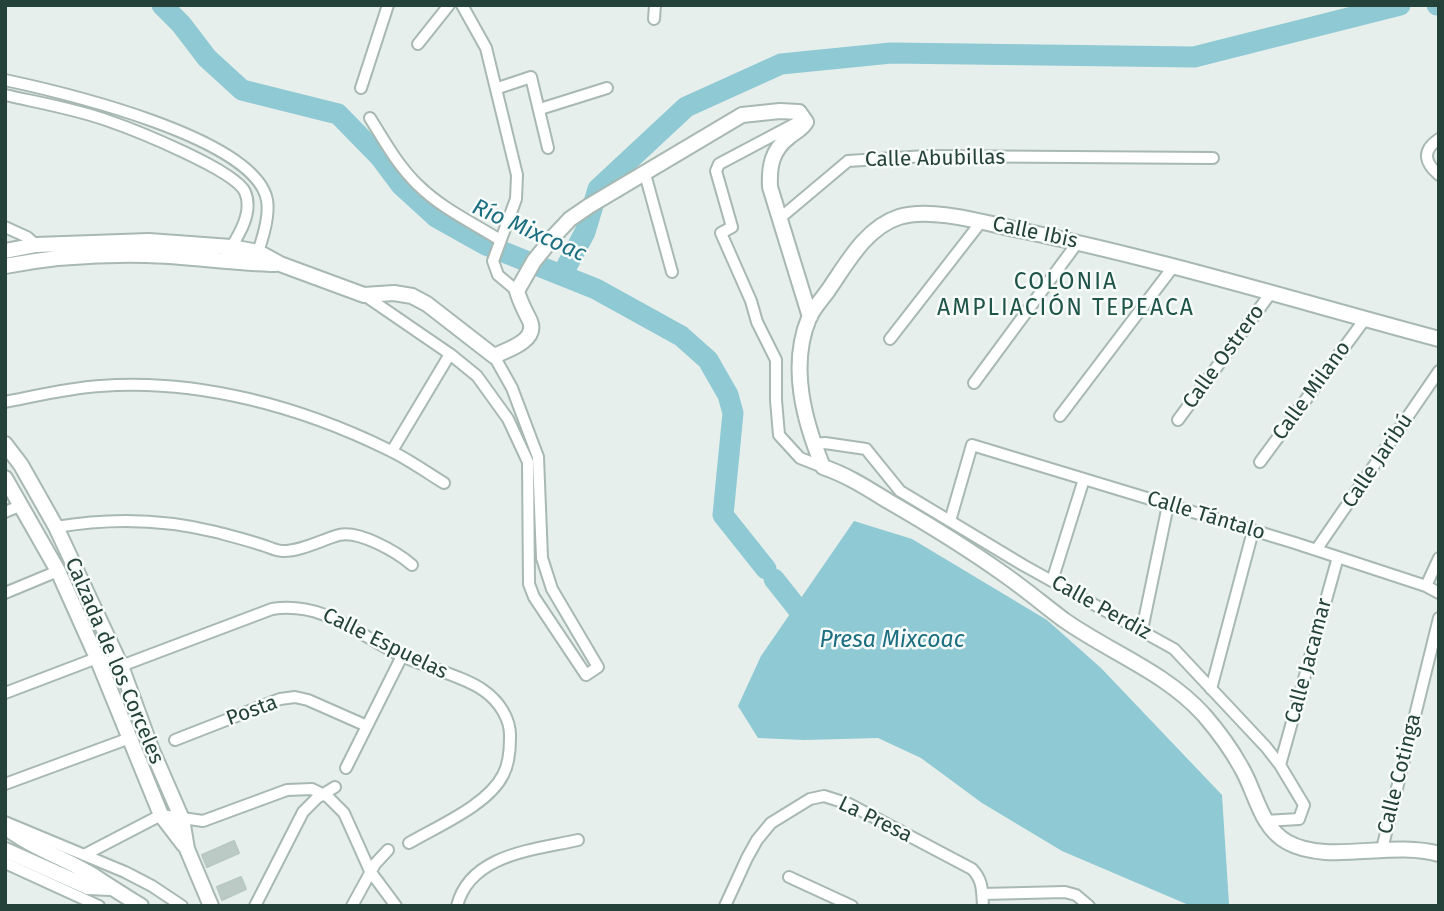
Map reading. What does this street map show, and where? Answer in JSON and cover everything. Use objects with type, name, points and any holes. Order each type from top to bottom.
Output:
[{"type":"street","points":[[360,88],[388,5]]},
{"type":"street","points":[[418,44],[449,5]]},
{"type":"street","points":[[462,5],[486,48],[498,88],[517,175],[516,199],[493,261],[498,275],[517,290],[521,307],[531,324],[530,334],[522,343],[494,356]]},
{"type":"street","points":[[654,19],[655,5]]},
{"type":"street","points":[[498,88],[531,77],[548,148]]},
{"type":"street","points":[[5,80],[113,106],[200,141],[231,158],[255,177],[267,200],[267,218],[256,258]]},
{"type":"street","points":[[540,109],[607,88]]},
{"type":"street","points":[[5,95],[109,121],[224,172],[239,183],[246,193],[248,208],[245,221],[223,261]]},
{"type":"street","points":[[517,290],[534,261],[569,219],[742,115],[789,111],[799,112],[806,122],[777,148],[769,166],[769,187],[810,317]]},
{"type":"street","points":[[370,118],[400,165],[419,187],[500,240]]},
{"type":"street","points":[[804,119],[719,164],[716,171],[732,227],[721,233],[776,360],[779,435],[800,458],[819,455]]},
{"type":"street","points":[[1439,139],[1433,143],[1427,159],[1428,166],[1439,175]]},
{"type":"street","name":"Calle Abubillas","points":[[779,219],[848,161],[926,156],[1213,158]]},
{"type":"street","points":[[639,178],[672,272]]},
{"type":"street","name":"Calle Ibis","points":[[819,455],[804,412],[799,374],[810,317],[855,252],[884,223],[902,216],[924,214],[981,222],[1079,242],[1439,339]]},
{"type":"street","points":[[890,339],[981,222]]},
{"type":"street","points":[[5,227],[27,237],[36,246]]},
{"type":"street","points":[[5,251],[36,246],[149,241],[231,247],[363,295],[450,355],[477,376],[508,419],[528,462],[529,584],[534,597],[586,675],[598,667],[552,589],[542,558],[538,457],[512,388],[494,356],[427,304],[412,296],[394,293],[363,295]]},
{"type":"street","points":[[974,383],[1079,242]]},
{"type":"street","points":[[5,266],[41,259],[99,255],[147,255],[223,261],[256,258]]},
{"type":"street","points":[[1060,416],[1173,267]]},
{"type":"street","name":"Calle Ostrero","points":[[1178,419],[1270,294]]},
{"type":"street","name":"Calle Milano","points":[[1260,462],[1365,319]]},
{"type":"street","points":[[392,451],[450,355]]},
{"type":"street","name":"Calle Jaribú","points":[[1316,550],[1439,371]]},
{"type":"street","points":[[5,402],[98,386],[137,384],[190,390],[294,410],[392,451],[444,483]]},
{"type":"street","name":"Calzada de los Corceles","points":[[5,443],[21,465],[56,527],[121,666],[151,748],[182,820],[187,849],[211,906]]},
{"type":"street","name":"Calle Perdiz","points":[[1265,821],[1299,819],[1304,806],[1280,765],[1174,649],[1052,582],[900,491],[866,449],[825,443],[819,455],[844,475],[934,528],[1006,575],[1066,621],[1162,678],[1203,715],[1240,765],[1265,821],[1273,832],[1297,847],[1316,851],[1382,849],[1439,854]]},
{"type":"street","name":"Calle Tántalo","points":[[950,521],[972,445],[1316,550],[1426,586],[1439,593]]},
{"type":"street","name":"Calzada de los Corceles","points":[[5,478],[58,570],[161,815],[187,849]]},
{"type":"street","points":[[1052,582],[1084,479]]},
{"type":"street","points":[[5,512],[22,505]]},
{"type":"street","points":[[1142,631],[1168,505]]},
{"type":"street","points":[[56,527],[85,522],[172,524],[214,531],[280,551],[293,550],[343,534],[357,536],[400,554],[412,565]]},
{"type":"street","points":[[1211,689],[1253,531]]},
{"type":"street","name":"Calle Jacamar","points":[[1280,765],[1338,557]]},
{"type":"street","points":[[1426,586],[1439,558]]},
{"type":"street","points":[[5,593],[58,570]]},
{"type":"street","name":"Calle Espuelas","points":[[121,666],[272,608],[291,606],[312,609],[402,656],[482,689],[499,705],[511,726],[510,754],[503,775],[489,793],[409,843]]},
{"type":"street","name":"Calle Cotinga","points":[[1382,849],[1439,618]]},
{"type":"street","points":[[346,768],[402,656]]},
{"type":"street","points":[[5,693],[97,658],[121,666]]},
{"type":"street","name":"Posta","points":[[175,740],[280,699],[295,696],[367,726]]},
{"type":"street","points":[[5,784],[130,738]]},
{"type":"street","points":[[255,906],[303,813],[323,794],[335,787]]},
{"type":"street","points":[[84,855],[161,815],[203,821],[294,789],[312,789],[323,794],[344,813],[370,871],[396,906]]},
{"type":"street","name":"La Presa","points":[[725,906],[747,858],[771,823],[810,799],[824,796],[849,804],[972,869],[978,875],[983,900]]},
{"type":"street","points":[[5,825],[84,855],[152,886],[182,906]]},
{"type":"street","points":[[5,825],[40,850],[94,876],[141,906]]},
{"type":"street","points":[[457,906],[460,893],[471,876],[484,867],[508,856],[578,840]]},
{"type":"street","points":[[5,850],[88,887],[110,888]]},
{"type":"street","points":[[352,906],[370,871],[388,850]]},
{"type":"street","points":[[5,863],[99,906]]},
{"type":"street","points":[[5,873],[19,869]]},
{"type":"street","points":[[789,877],[852,906]]},
{"type":"street","points":[[983,900],[1065,892],[1076,895],[1088,906]]},
{"type":"water","name":"Presa Mixcoac","points":[[854,521],[912,539],[1047,620],[1101,668],[1222,795],[1229,904],[1191,906],[1062,851],[982,803],[921,758],[878,738],[758,738],[738,706],[761,656]]},
{"type":"building","points":[[234,841],[239,853],[207,867],[202,855]]},
{"type":"building","points":[[241,877],[246,889],[222,900],[217,887]]},
{"type":"waterway","name":"Río Mixcoac","points":[[162,5],[181,24],[207,58],[242,90],[338,114],[380,157],[401,185],[436,217],[486,245],[596,289],[681,336],[708,360],[728,395],[733,413],[723,515],[766,569]]},
{"type":"waterway","points":[[562,275],[585,232],[598,189],[686,107],[781,64],[891,53],[1194,57],[1400,5]]},
{"type":"waterway","name":"Río Mixcoac","points":[[774,579],[797,608]]},
{"type":"district","name":"COLONIA AMPLIACIÓN TEPEACA","points":[[1066,296]]}]
